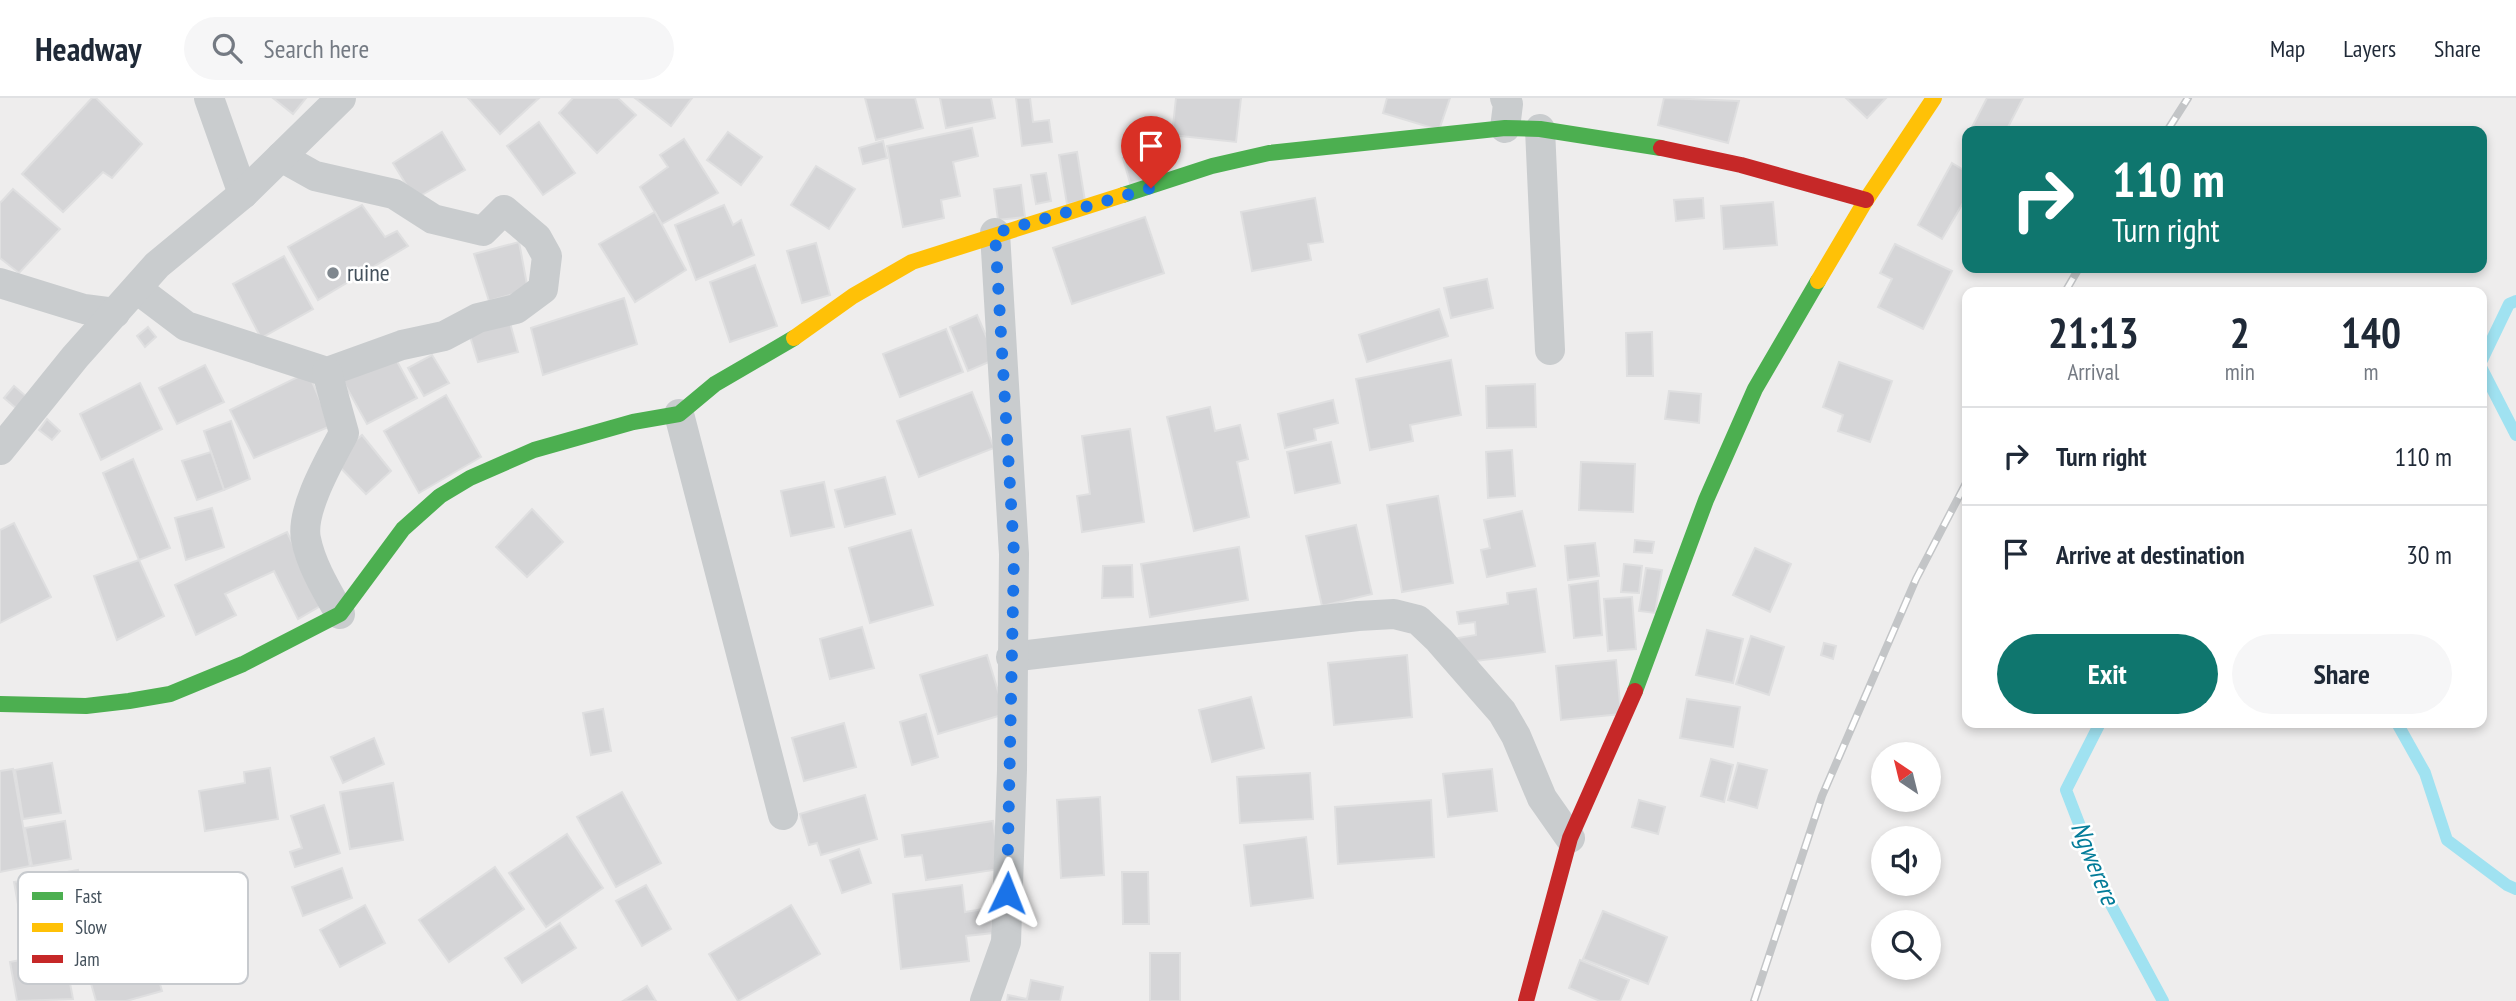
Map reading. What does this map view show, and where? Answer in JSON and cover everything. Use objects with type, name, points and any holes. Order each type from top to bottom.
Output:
[{"type":"street","points":[[209,98],[243,194]]},
{"type":"street","points":[[0,450],[114,313],[158,265],[243,194],[341,98]]},
{"type":"street","points":[[1505,128],[1508,104],[1506,98]]},
{"type":"street","points":[[1526,1001],[1570,838],[1636,689],[1706,500],[1755,388],[1866,200],[1930,100]]},
{"type":"street","points":[[0,704],[86,706],[170,694],[291,642],[340,614],[403,529],[440,496],[470,478],[557,443],[633,422],[679,414],[715,384],[796,337],[853,296],[912,262],[995,233],[1151,188],[1212,166],[1269,153],[1505,128],[1540,129],[1649,145],[1715,159],[1866,200]]},
{"type":"street","points":[[1540,129],[1550,350]]},
{"type":"street","points":[[137,289],[186,326],[327,372],[402,345],[444,336],[478,318],[516,309],[543,289],[547,256],[537,238],[504,210],[482,231],[433,219],[394,194],[315,176],[281,157]]},
{"type":"street","points":[[985,1001],[1006,942],[1012,771],[1014,554],[995,233]]},
{"type":"street","points":[[0,283],[30,295],[84,309],[114,313]]},
{"type":"street","points":[[327,372],[344,433],[310,507],[305,537],[323,585],[340,614]]},
{"type":"street","points":[[679,414],[783,815]]},
{"type":"street","points":[[1011,657],[1358,616],[1394,614],[1418,620],[1502,712],[1516,736],[1542,798],[1570,838]]},
{"type":"building","points":[[92,98],[96,98],[142,144],[112,178],[103,172],[63,212],[22,174]]},
{"type":"building","points":[[273,98],[306,98],[293,114]]},
{"type":"building","points":[[468,98],[539,98],[500,134]]},
{"type":"building","points":[[573,98],[618,98],[636,115],[597,153],[559,113]]},
{"type":"building","points":[[635,98],[692,98],[671,126]]},
{"type":"building","points":[[865,98],[915,98],[923,128],[876,140]]},
{"type":"building","points":[[940,98],[991,98],[995,118],[946,128]]},
{"type":"building","points":[[1016,98],[1030,98],[1033,122],[1049,120],[1052,142],[1022,146]]},
{"type":"building","points":[[1176,98],[1241,98],[1236,142],[1172,135]]},
{"type":"building","points":[[1387,98],[1450,98],[1439,130],[1383,113]]},
{"type":"building","points":[[1664,98],[1739,101],[1728,143],[1658,125]]},
{"type":"building","points":[[1846,98],[1886,98],[1867,118]]},
{"type":"building","points":[[1987,98],[2023,98],[2009,126],[1973,126]]},
{"type":"building","points":[[539,122],[575,173],[543,195],[507,146]]},
{"type":"building","points":[[972,128],[978,156],[953,162],[960,196],[941,200],[944,218],[903,227],[887,146]]},
{"type":"building","points":[[442,132],[465,170],[415,199],[393,163]]},
{"type":"building","points":[[728,132],[762,157],[741,185],[707,160]]},
{"type":"building","points":[[684,139],[718,193],[662,224],[640,187],[668,167],[660,155]]},
{"type":"building","points":[[883,141],[887,158],[863,164],[859,148]]},
{"type":"building","points":[[1150,151],[1156,177],[1130,183],[1123,158]]},
{"type":"building","points":[[1077,152],[1085,201],[1067,204],[1059,155]]},
{"type":"building","points":[[1952,163],[1962,169],[1962,205],[1942,239],[1918,225]]},
{"type":"building","points":[[816,166],[855,189],[829,229],[791,205]]},
{"type":"building","points":[[1046,173],[1051,201],[1036,204],[1031,175]]},
{"type":"building","points":[[1021,185],[1025,217],[998,220],[994,189]]},
{"type":"building","points":[[13,189],[60,229],[19,273],[0,258],[0,203]]},
{"type":"building","points":[[1315,198],[1323,242],[1308,244],[1311,260],[1252,271],[1241,212]]},
{"type":"building","points":[[1703,198],[1704,218],[1676,221],[1674,200]]},
{"type":"building","points":[[1773,202],[1777,245],[1724,249],[1721,206]]},
{"type":"building","name":"ruine","points":[[362,205],[385,237],[397,231],[408,246],[318,300],[288,247]]},
{"type":"building","points":[[724,205],[733,225],[741,220],[754,255],[696,280],[675,225]]},
{"type":"building","points":[[655,212],[686,270],[635,302],[599,244]]},
{"type":"building","points":[[1145,217],[1164,273],[1072,304],[1053,248]]},
{"type":"building","points":[[519,242],[528,290],[489,301],[474,254]]},
{"type":"building","points":[[816,243],[830,295],[802,303],[787,251]]},
{"type":"building","points":[[1895,244],[1952,271],[1923,329],[1878,307],[1892,279],[1880,273]]},
{"type":"building","points":[[284,256],[313,309],[261,338],[233,284]]},
{"type":"building","points":[[755,265],[777,326],[730,342],[710,282]]},
{"type":"building","points":[[1487,279],[1493,308],[1451,318],[1444,288]]},
{"type":"building","points":[[624,298],[637,344],[543,375],[531,328]]},
{"type":"building","points":[[1439,309],[1448,336],[1367,362],[1359,335]]},
{"type":"building","points":[[977,315],[996,359],[968,371],[950,327]]},
{"type":"building","points":[[510,323],[518,352],[478,362],[469,333]]},
{"type":"building","points":[[148,327],[156,337],[145,347],[137,336]]},
{"type":"building","points":[[946,329],[963,372],[900,397],[883,354]]},
{"type":"building","points":[[1652,332],[1653,376],[1627,376],[1626,333]]},
{"type":"building","name":"ruine","points":[[393,354],[417,398],[367,424],[343,381]]},
{"type":"building","points":[[432,355],[449,383],[424,396],[408,368]]},
{"type":"building","points":[[1451,360],[1461,415],[1410,425],[1413,441],[1370,450],[1356,379]]},
{"type":"building","points":[[1839,362],[1892,381],[1870,442],[1838,431],[1843,415],[1823,407]]},
{"type":"building","points":[[205,365],[224,402],[177,424],[159,388]]},
{"type":"building","points":[[308,372],[331,426],[254,458],[230,410]]},
{"type":"building","points":[[140,383],[162,429],[101,460],[80,414]]},
{"type":"building","points":[[1535,384],[1536,427],[1487,428],[1486,386]]},
{"type":"building","points":[[14,386],[27,397],[17,409],[4,398]]},
{"type":"building","points":[[1669,391],[1701,394],[1699,423],[1665,419]]},
{"type":"building","points":[[972,392],[994,448],[919,477],[897,421]]},
{"type":"building","points":[[446,395],[481,457],[419,493],[384,431]]},
{"type":"building","points":[[1333,400],[1338,423],[1314,429],[1316,440],[1285,448],[1278,414]]},
{"type":"building","points":[[1210,407],[1215,431],[1240,425],[1248,459],[1237,462],[1249,517],[1194,531],[1167,417]]},
{"type":"building","points":[[47,419],[60,431],[52,440],[39,430]]},
{"type":"building","points":[[231,421],[250,479],[224,490],[204,431]]},
{"type":"building","points":[[1130,429],[1144,522],[1082,532],[1077,496],[1090,494],[1082,436]]},
{"type":"building","points":[[362,435],[391,471],[366,494],[333,460]]},
{"type":"building","points":[[1331,442],[1340,483],[1295,493],[1287,452]]},
{"type":"building","points":[[1512,450],[1515,496],[1488,498],[1486,452]]},
{"type":"building","points":[[211,452],[224,490],[197,500],[182,461]]},
{"type":"building","points":[[133,459],[170,548],[139,560],[103,473]]},
{"type":"building","points":[[1581,462],[1635,464],[1633,512],[1579,510]]},
{"type":"building","points":[[885,477],[895,514],[845,527],[835,490]]},
{"type":"building","points":[[824,482],[834,527],[791,536],[781,491]]},
{"type":"building","points":[[1438,496],[1453,583],[1402,592],[1387,505]]},
{"type":"building","points":[[212,508],[224,547],[186,560],[175,518]]},
{"type":"building","points":[[532,509],[563,542],[527,577],[496,547]]},
{"type":"building","points":[[1522,511],[1535,566],[1487,577],[1481,550],[1490,548],[1484,520]]},
{"type":"building","points":[[14,523],[51,597],[0,623],[0,530]]},
{"type":"building","points":[[1356,525],[1372,594],[1322,606],[1306,536]]},
{"type":"building","points":[[911,530],[933,605],[870,623],[849,548]]},
{"type":"building","points":[[287,532],[322,605],[298,619],[274,571],[225,594],[236,615],[196,635],[175,585]]},
{"type":"building","points":[[1635,540],[1654,542],[1652,553],[1634,552]]},
{"type":"building","points":[[1595,543],[1599,576],[1568,580],[1565,546]]},
{"type":"building","points":[[1239,547],[1248,600],[1150,617],[1141,564]]},
{"type":"building","points":[[1755,548],[1791,564],[1770,612],[1733,595]]},
{"type":"building","points":[[139,560],[164,616],[117,640],[94,576]]},
{"type":"building","points":[[1624,564],[1642,566],[1639,593],[1621,592]]},
{"type":"building","points":[[1132,565],[1133,597],[1102,598],[1103,566]]},
{"type":"building","points":[[1646,568],[1662,570],[1655,613],[1639,611]]},
{"type":"building","points":[[1598,581],[1602,635],[1574,638],[1569,585]]},
{"type":"building","points":[[1536,589],[1545,652],[1461,663],[1458,638],[1476,635],[1475,622],[1459,624],[1457,612],[1508,604],[1507,593]]},
{"type":"building","points":[[1632,597],[1636,649],[1608,651],[1604,599]]},
{"type":"building","points":[[862,627],[874,668],[830,679],[820,639]]},
{"type":"building","points":[[1707,630],[1743,639],[1733,683],[1696,675]]},
{"type":"building","points":[[1751,636],[1784,647],[1769,695],[1736,684]]},
{"type":"building","points":[[1824,643],[1836,646],[1833,659],[1821,655]]},
{"type":"building","points":[[987,655],[1005,714],[938,734],[920,675]]},
{"type":"building","points":[[1407,655],[1412,717],[1334,725],[1328,663]]},
{"type":"building","points":[[1616,660],[1621,714],[1561,720],[1556,666]]},
{"type":"building","points":[[1251,697],[1264,748],[1212,762],[1199,710]]},
{"type":"building","points":[[1687,699],[1740,707],[1733,747],[1680,738]]},
{"type":"building","points":[[603,709],[611,751],[591,755],[583,713]]},
{"type":"building","points":[[926,714],[938,757],[912,765],[900,722]]},
{"type":"building","points":[[844,723],[856,767],[804,781],[792,738]]},
{"type":"building","points":[[374,738],[384,764],[343,783],[331,757]]},
{"type":"building","points":[[1711,759],[1733,765],[1724,802],[1701,796]]},
{"type":"building","points":[[52,763],[61,813],[23,819],[15,770]]},
{"type":"building","points":[[1738,763],[1767,770],[1757,808],[1728,800]]},
{"type":"building","points":[[270,768],[278,819],[205,831],[199,791],[245,783],[244,772]]},
{"type":"building","points":[[13,769],[30,866],[0,872],[0,771]]},
{"type":"building","points":[[1492,769],[1497,811],[1448,817],[1443,774]]},
{"type":"building","points":[[1310,773],[1313,819],[1240,823],[1237,777]]},
{"type":"building","points":[[393,783],[403,840],[350,849],[340,792]]},
{"type":"building","points":[[622,792],[661,863],[616,887],[577,817]]},
{"type":"building","points":[[865,795],[877,839],[821,855],[817,843],[809,845],[800,814]]},
{"type":"building","points":[[1100,797],[1104,875],[1061,878],[1057,800]]},
{"type":"building","points":[[1431,800],[1434,857],[1338,864],[1335,807]]},
{"type":"building","points":[[1639,800],[1665,807],[1658,834],[1632,827]]},
{"type":"building","points":[[324,805],[340,853],[295,867],[290,852],[302,848],[291,816]]},
{"type":"building","points":[[65,821],[71,859],[32,866],[25,828]]},
{"type":"building","points":[[993,821],[1000,869],[926,880],[922,855],[905,857],[902,835]]},
{"type":"building","points":[[567,834],[603,888],[546,927],[509,873]]},
{"type":"building","points":[[1306,837],[1313,898],[1251,906],[1244,845]]},
{"type":"building","points":[[859,849],[871,883],[842,893],[830,860]]},
{"type":"building","points":[[495,867],[524,909],[449,962],[419,920]]},
{"type":"building","points":[[342,868],[352,898],[303,916],[292,887]]},
{"type":"building","points":[[1122,872],[1148,872],[1149,924],[1123,924]]},
{"type":"building","points":[[18,881],[18,904],[14,882]]},
{"type":"building","points":[[646,885],[671,929],[642,946],[616,901]]},
{"type":"building","points":[[962,885],[965,912],[990,908],[993,933],[966,936],[969,961],[901,969],[893,894]]},
{"type":"building","points":[[365,905],[385,943],[340,967],[320,930]]},
{"type":"building","points":[[791,905],[820,954],[738,1001],[709,954]]},
{"type":"building","points":[[1603,911],[1667,937],[1648,984],[1583,959]]},
{"type":"building","points":[[560,923],[576,948],[522,983],[505,958]]},
{"type":"building","points":[[1150,953],[1180,953],[1180,1001],[1150,1001]]},
{"type":"building","points":[[18,960],[18,984],[70,984],[73,999],[17,1001],[10,962]]},
{"type":"building","points":[[1580,960],[1629,980],[1620,1001],[1600,1001],[1569,988]]},
{"type":"building","points":[[1031,980],[1063,987],[1060,1001],[1007,1001],[1008,995],[1027,999]]},
{"type":"building","points":[[91,984],[160,984],[162,991],[126,1001],[96,1001]]},
{"type":"building","points":[[647,986],[656,1001],[623,1001]]},
{"type":"waterway","name":"Ngwerere","points":[[2487,350],[2509,304],[2516,301]]},
{"type":"waterway","name":"Ngwerere","points":[[2487,379],[2516,435]]},
{"type":"waterway","name":"Ngwerere","points":[[2097,728],[2066,790],[2109,901],[2163,1001]]},
{"type":"waterway","name":"Ngwerere","points":[[2400,728],[2425,773],[2447,840],[2516,889]]},
{"type":"railway","points":[[2170,126],[2188,98]]},
{"type":"railway","points":[[2068,287],[2076,273]]},
{"type":"railway","points":[[1754,1001],[1822,796],[1916,579],[1962,491]]},
{"type":"traffic: fast","points":[[1123,195],[1212,166],[1269,153],[1505,128],[1540,129],[1661,148]]},
{"type":"traffic: fast","points":[[1635,691],[1706,500],[1755,389],[1818,281]]},
{"type":"traffic: fast","points":[[0,704],[86,706],[129,701],[170,694],[243,664],[340,614],[403,529],[440,496],[470,478],[534,450],[633,422],[679,414],[715,384],[794,338]]},
{"type":"traffic: slow","points":[[1818,281],[1866,200],[1934,98]]},
{"type":"traffic: slow","points":[[794,338],[853,296],[912,262],[1123,195]]},
{"type":"traffic: jam","points":[[1661,148],[1741,165],[1866,200]]},
{"type":"traffic: jam","points":[[1526,1001],[1570,838],[1635,691]]},
{"type":"place","name":"ruine","points":[[333,273]]},
{"type":"route","points":[[1007,893],[1012,771],[1014,554],[995,233],[1151,188]]}]
